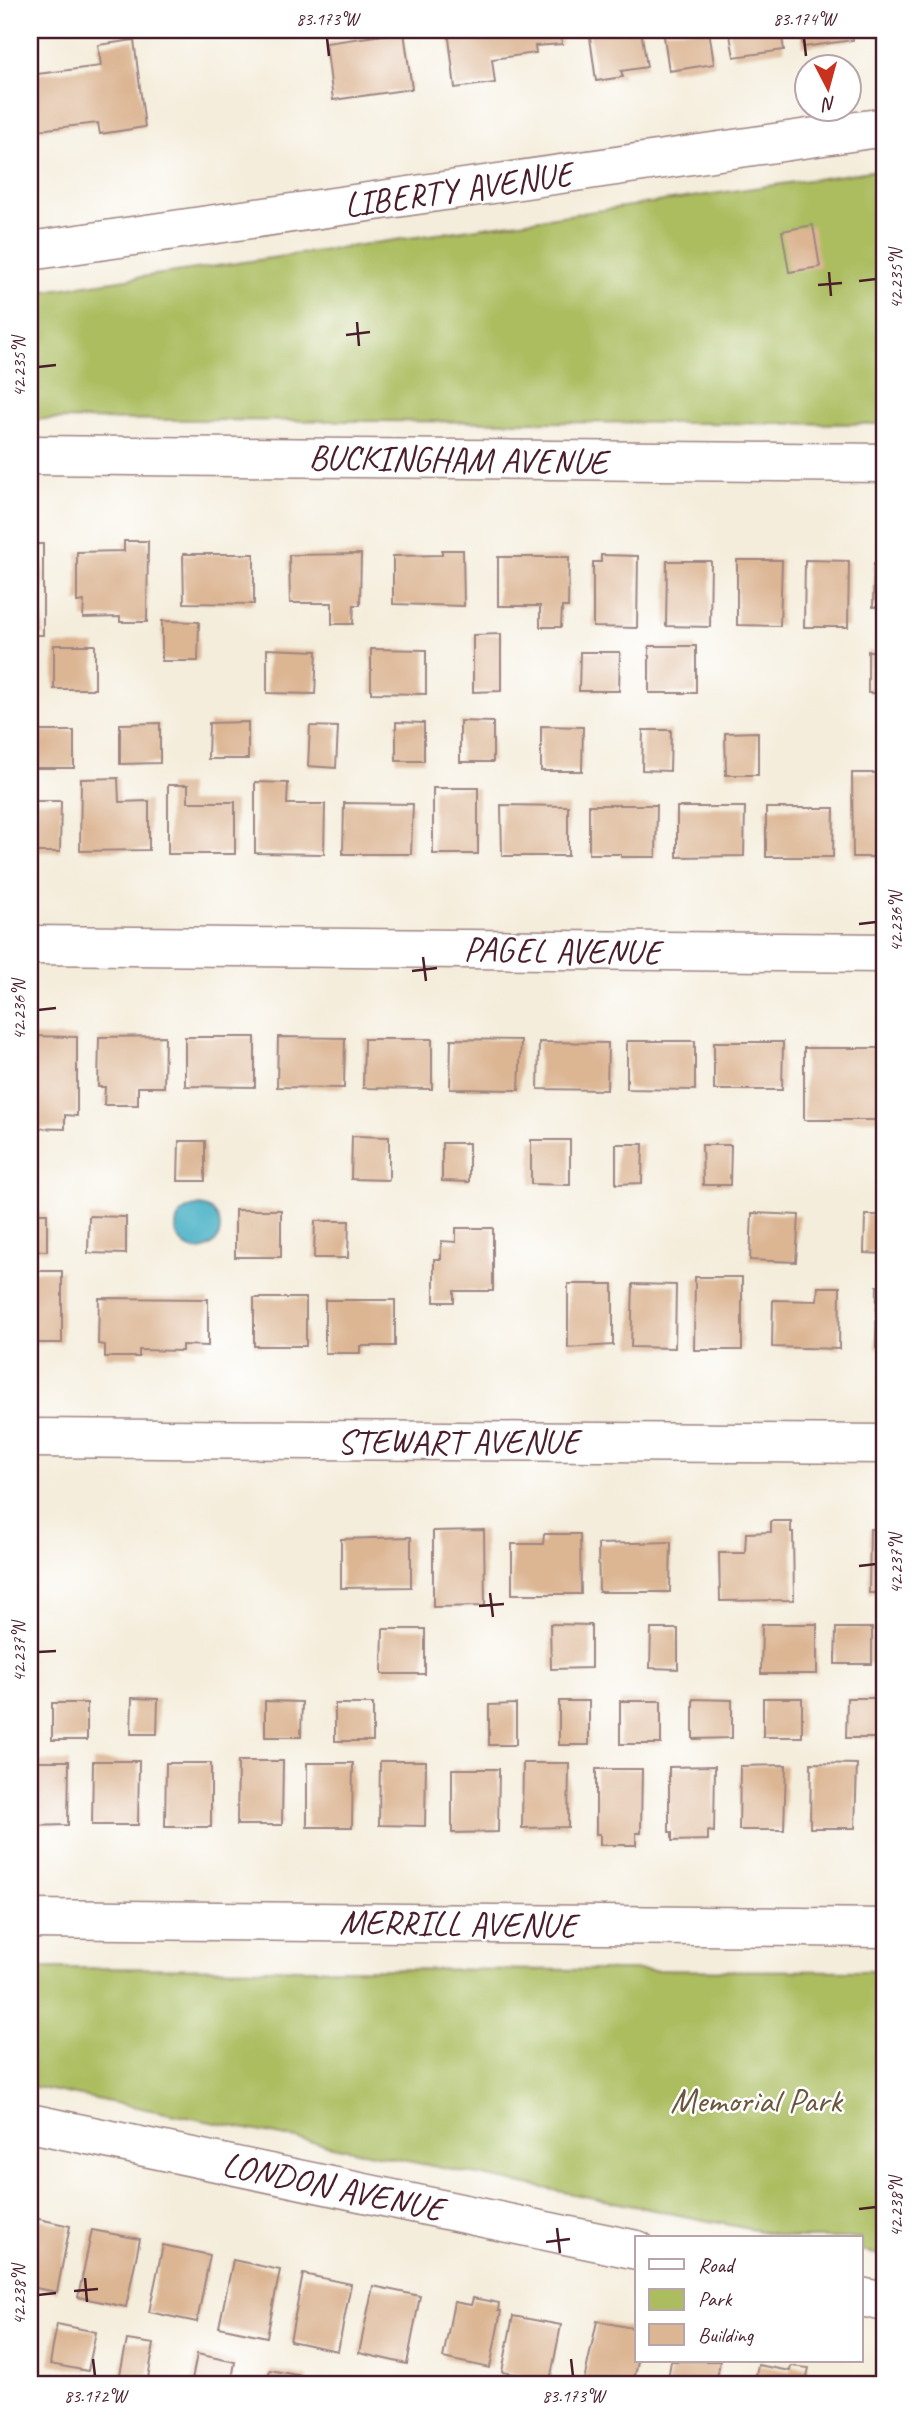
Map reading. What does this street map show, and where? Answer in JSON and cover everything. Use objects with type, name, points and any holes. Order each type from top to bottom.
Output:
[{"type":"street","name":"LIBERTY AVENUE","points":[[30,251],[885,127]]},
{"type":"street","name":"BUCKINGHAM AVENUE","points":[[30,455],[885,463]]},
{"type":"street","name":"PAGEL AVENUE","points":[[30,945],[885,953]]},
{"type":"street","name":"STEWART AVENUE","points":[[30,1438],[885,1444]]},
{"type":"street","name":"MERRILL AVENUE","points":[[30,1919],[885,1928]]},
{"type":"street","name":"LONDON AVENUE","points":[[30,2123],[635,2250]]},
{"type":"street","points":[[862,2297],[885,2302]]},
{"type":"green space","points":[[885,169],[885,424],[30,419],[30,293]]},
{"type":"green space","name":"Memorial Park","points":[[30,1968],[885,1971],[885,2256],[862,2251],[862,2236],[785,2236],[30,2086]]},
{"type":"water","points":[[198,1206],[213,1213],[220,1228],[213,1243],[198,1250],[183,1243],[176,1228],[183,1213]]},
{"type":"building","points":[[448,30],[560,30],[562,44],[535,46],[536,53],[492,59],[495,83],[455,88]]},
{"type":"building","points":[[589,30],[641,30],[647,67],[621,71],[623,77],[596,81]]},
{"type":"building","points":[[663,30],[709,30],[714,64],[669,71]]},
{"type":"building","points":[[729,30],[781,30],[784,50],[734,57]]},
{"type":"building","points":[[801,30],[852,30],[853,40],[803,47]]},
{"type":"building","points":[[404,32],[412,89],[333,100],[326,43]]},
{"type":"building","points":[[134,40],[145,127],[100,134],[98,123],[30,131],[30,75],[101,66],[98,45]]},
{"type":"building","points":[[813,225],[820,267],[789,272],[782,231]]},
{"type":"building","points":[[124,541],[148,541],[147,622],[120,622],[120,617],[83,618],[84,601],[77,602],[77,552],[124,551]]},
{"type":"building","points":[[30,544],[43,544],[43,635],[30,635]]},
{"type":"building","points":[[442,550],[463,550],[464,606],[393,604],[393,556],[442,555]]},
{"type":"building","points":[[183,554],[254,554],[254,604],[184,603]]},
{"type":"building","points":[[361,554],[360,605],[354,605],[353,624],[332,624],[332,603],[290,603],[289,555]]},
{"type":"building","points":[[882,554],[885,554],[885,630],[878,630],[879,607],[873,607],[874,563],[882,563]]},
{"type":"building","points":[[601,555],[638,556],[637,628],[593,627],[593,562],[601,562]]},
{"type":"building","points":[[498,557],[569,557],[568,607],[562,607],[561,627],[540,627],[540,606],[498,606]]},
{"type":"building","points":[[737,560],[782,560],[780,626],[737,625]]},
{"type":"building","points":[[805,560],[849,561],[848,627],[804,627]]},
{"type":"building","points":[[667,561],[711,561],[710,627],[666,626]]},
{"type":"building","points":[[162,621],[199,622],[198,661],[162,661]]},
{"type":"building","points":[[501,634],[501,691],[473,692],[473,635]]},
{"type":"building","points":[[54,645],[95,645],[95,689],[54,689]]},
{"type":"building","points":[[649,646],[696,646],[696,693],[649,693]]},
{"type":"building","points":[[267,649],[317,651],[315,694],[267,693]]},
{"type":"building","points":[[371,649],[426,650],[426,694],[371,693]]},
{"type":"building","points":[[868,651],[885,651],[885,693],[868,693]]},
{"type":"building","points":[[580,652],[620,652],[619,691],[579,691]]},
{"type":"building","points":[[460,721],[493,722],[493,762],[460,762]]},
{"type":"building","points":[[248,722],[248,759],[208,759],[209,723]]},
{"type":"building","points":[[396,722],[424,723],[424,761],[396,761]]},
{"type":"building","points":[[160,723],[160,763],[120,764],[120,724]]},
{"type":"building","points":[[310,726],[338,727],[336,768],[308,766]]},
{"type":"building","points":[[541,726],[583,727],[582,771],[541,771]]},
{"type":"building","points":[[643,730],[671,730],[670,771],[642,770]]},
{"type":"building","points":[[34,731],[74,731],[74,768],[34,768]]},
{"type":"building","points":[[758,732],[758,775],[726,775],[725,733]]},
{"type":"building","points":[[852,773],[882,773],[885,857],[853,857]]},
{"type":"building","points":[[118,778],[119,802],[149,801],[149,850],[80,851],[81,779]]},
{"type":"building","points":[[255,782],[288,783],[287,804],[325,804],[324,854],[255,853]]},
{"type":"building","points":[[168,785],[188,785],[188,802],[235,802],[235,854],[168,854]]},
{"type":"building","points":[[433,788],[478,788],[478,854],[433,854]]},
{"type":"building","points":[[30,801],[61,801],[60,852],[30,852]]},
{"type":"building","points":[[344,803],[413,804],[411,854],[343,854]]},
{"type":"building","points":[[501,805],[568,806],[568,856],[502,856]]},
{"type":"building","points":[[589,805],[657,805],[656,857],[589,854]]},
{"type":"building","points":[[677,807],[745,807],[744,856],[677,857]]},
{"type":"building","points":[[766,808],[834,808],[833,857],[766,857]]},
{"type":"building","points":[[30,1036],[77,1037],[77,1116],[65,1115],[65,1129],[30,1128]]},
{"type":"building","points":[[165,1036],[164,1087],[138,1087],[138,1105],[104,1105],[105,1087],[98,1087],[99,1037]]},
{"type":"building","points":[[185,1037],[255,1037],[255,1087],[185,1086]]},
{"type":"building","points":[[278,1037],[345,1038],[344,1088],[277,1087]]},
{"type":"building","points":[[364,1039],[432,1039],[432,1089],[363,1088]]},
{"type":"building","points":[[451,1039],[521,1040],[519,1090],[450,1089]]},
{"type":"building","points":[[627,1041],[695,1041],[695,1090],[627,1089]]},
{"type":"building","points":[[539,1042],[608,1043],[607,1090],[538,1089]]},
{"type":"building","points":[[714,1042],[783,1042],[782,1090],[714,1090]]},
{"type":"building","points":[[804,1048],[885,1048],[885,1120],[804,1120]]},
{"type":"building","points":[[352,1136],[389,1137],[389,1180],[351,1179]]},
{"type":"building","points":[[531,1140],[570,1140],[570,1185],[531,1184]]},
{"type":"building","points":[[179,1141],[205,1141],[205,1181],[178,1181]]},
{"type":"building","points":[[442,1143],[469,1143],[469,1182],[442,1181]]},
{"type":"building","points":[[616,1144],[643,1144],[642,1183],[616,1184]]},
{"type":"building","points":[[702,1145],[731,1145],[730,1185],[703,1185]]},
{"type":"building","points":[[235,1210],[281,1210],[281,1257],[235,1257]]},
{"type":"building","points":[[30,1213],[47,1213],[47,1251],[30,1250]]},
{"type":"building","points":[[752,1213],[799,1215],[796,1262],[750,1260]]},
{"type":"building","points":[[865,1215],[885,1215],[885,1254],[864,1253]]},
{"type":"building","points":[[89,1216],[126,1217],[126,1254],[88,1253]]},
{"type":"building","points":[[315,1221],[349,1221],[348,1258],[314,1258]]},
{"type":"building","points":[[456,1228],[493,1228],[493,1291],[454,1291],[454,1302],[434,1302],[434,1259],[441,1259],[441,1241],[456,1242]]},
{"type":"building","points":[[30,1271],[62,1271],[62,1343],[33,1343],[33,1349],[30,1349]]},
{"type":"building","points":[[695,1277],[742,1277],[742,1350],[694,1350]]},
{"type":"building","points":[[568,1284],[613,1284],[613,1345],[568,1348]]},
{"type":"building","points":[[633,1284],[676,1285],[675,1348],[631,1347]]},
{"type":"building","points":[[877,1286],[885,1286],[885,1348],[876,1348]]},
{"type":"building","points":[[818,1287],[840,1287],[839,1349],[772,1347],[773,1300],[817,1301]]},
{"type":"building","points":[[99,1298],[208,1299],[208,1346],[182,1345],[182,1351],[139,1350],[139,1357],[105,1357],[105,1345],[98,1344]]},
{"type":"building","points":[[254,1298],[306,1298],[306,1346],[254,1346]]},
{"type":"building","points":[[325,1300],[395,1300],[395,1346],[360,1346],[360,1353],[325,1353]]},
{"type":"building","points":[[771,1521],[791,1521],[794,1600],[720,1601],[719,1553],[745,1553],[746,1533],[771,1532]]},
{"type":"building","points":[[870,1529],[885,1529],[885,1593],[869,1593]]},
{"type":"building","points":[[484,1530],[485,1606],[433,1607],[433,1531]]},
{"type":"building","points":[[544,1534],[580,1534],[581,1594],[512,1594],[512,1544],[543,1544]]},
{"type":"building","points":[[411,1537],[411,1587],[341,1588],[341,1539]]},
{"type":"building","points":[[671,1542],[670,1592],[599,1592],[598,1544]]},
{"type":"building","points":[[550,1624],[591,1625],[591,1668],[551,1669]]},
{"type":"building","points":[[762,1624],[817,1624],[817,1674],[761,1674]]},
{"type":"building","points":[[836,1628],[872,1628],[872,1664],[835,1664]]},
{"type":"building","points":[[383,1629],[425,1629],[425,1674],[382,1674]]},
{"type":"building","points":[[651,1629],[678,1629],[678,1669],[650,1668]]},
{"type":"building","points":[[132,1698],[158,1699],[157,1734],[131,1734]]},
{"type":"building","points":[[763,1698],[802,1698],[802,1737],[763,1737]]},
{"type":"building","points":[[847,1698],[877,1698],[877,1738],[846,1738]]},
{"type":"building","points":[[693,1699],[732,1700],[732,1738],[693,1739]]},
{"type":"building","points":[[265,1701],[302,1702],[301,1737],[265,1737]]},
{"type":"building","points":[[559,1701],[589,1701],[589,1745],[559,1745]]},
{"type":"building","points":[[620,1701],[661,1701],[661,1744],[620,1744]]},
{"type":"building","points":[[52,1703],[87,1703],[87,1740],[52,1740]]},
{"type":"building","points":[[335,1704],[373,1704],[373,1741],[335,1741]]},
{"type":"building","points":[[516,1704],[516,1745],[489,1745],[489,1705]]},
{"type":"building","points":[[30,1761],[69,1761],[68,1825],[30,1826]]},
{"type":"building","points":[[93,1761],[139,1761],[138,1825],[92,1825]]},
{"type":"building","points":[[238,1761],[283,1761],[282,1825],[237,1825]]},
{"type":"building","points":[[380,1761],[426,1761],[425,1826],[379,1825]]},
{"type":"building","points":[[166,1763],[211,1763],[211,1827],[165,1827]]},
{"type":"building","points":[[307,1763],[353,1763],[352,1827],[307,1827]]},
{"type":"building","points":[[523,1763],[569,1763],[568,1827],[522,1828]]},
{"type":"building","points":[[811,1763],[857,1764],[855,1828],[810,1828]]},
{"type":"building","points":[[786,1765],[784,1830],[739,1830],[740,1766]]},
{"type":"building","points":[[715,1766],[714,1832],[708,1831],[708,1840],[672,1841],[672,1832],[669,1832],[669,1767]]},
{"type":"building","points":[[452,1769],[499,1769],[498,1832],[452,1833]]},
{"type":"building","points":[[596,1769],[642,1769],[641,1833],[636,1833],[636,1845],[600,1845],[600,1834],[596,1834]]},
{"type":"building","points":[[30,2217],[70,2226],[57,2292],[30,2287]]},
{"type":"building","points":[[92,2230],[140,2239],[126,2307],[78,2297]]},
{"type":"building","points":[[163,2245],[210,2255],[197,2322],[149,2312]]},
{"type":"building","points":[[233,2260],[280,2270],[267,2337],[219,2327]]},
{"type":"building","points":[[303,2274],[351,2284],[338,2351],[290,2341]]},
{"type":"building","points":[[373,2286],[420,2296],[407,2364],[359,2353]]},
{"type":"building","points":[[473,2298],[499,2303],[498,2311],[501,2311],[490,2368],[443,2358],[454,2302],[471,2305]]},
{"type":"building","points":[[513,2316],[561,2325],[550,2381],[502,2372]]},
{"type":"building","points":[[597,2321],[635,2329],[635,2362],[638,2362],[633,2385],[583,2385]]},
{"type":"building","points":[[57,2324],[96,2332],[88,2371],[50,2364]]},
{"type":"building","points":[[127,2340],[154,2344],[147,2384],[119,2379]]},
{"type":"building","points":[[197,2354],[235,2362],[231,2385],[191,2385]]},
{"type":"building","points":[[671,2362],[720,2362],[716,2385],[667,2385]]},
{"type":"building","points":[[758,2365],[790,2371],[791,2366],[809,2368],[805,2385],[754,2385]]},
{"type":"building","points":[[270,2370],[308,2377],[306,2385],[266,2385]]},
{"type":"building","points":[[830,2378],[862,2384],[862,2385],[829,2385]]}]
